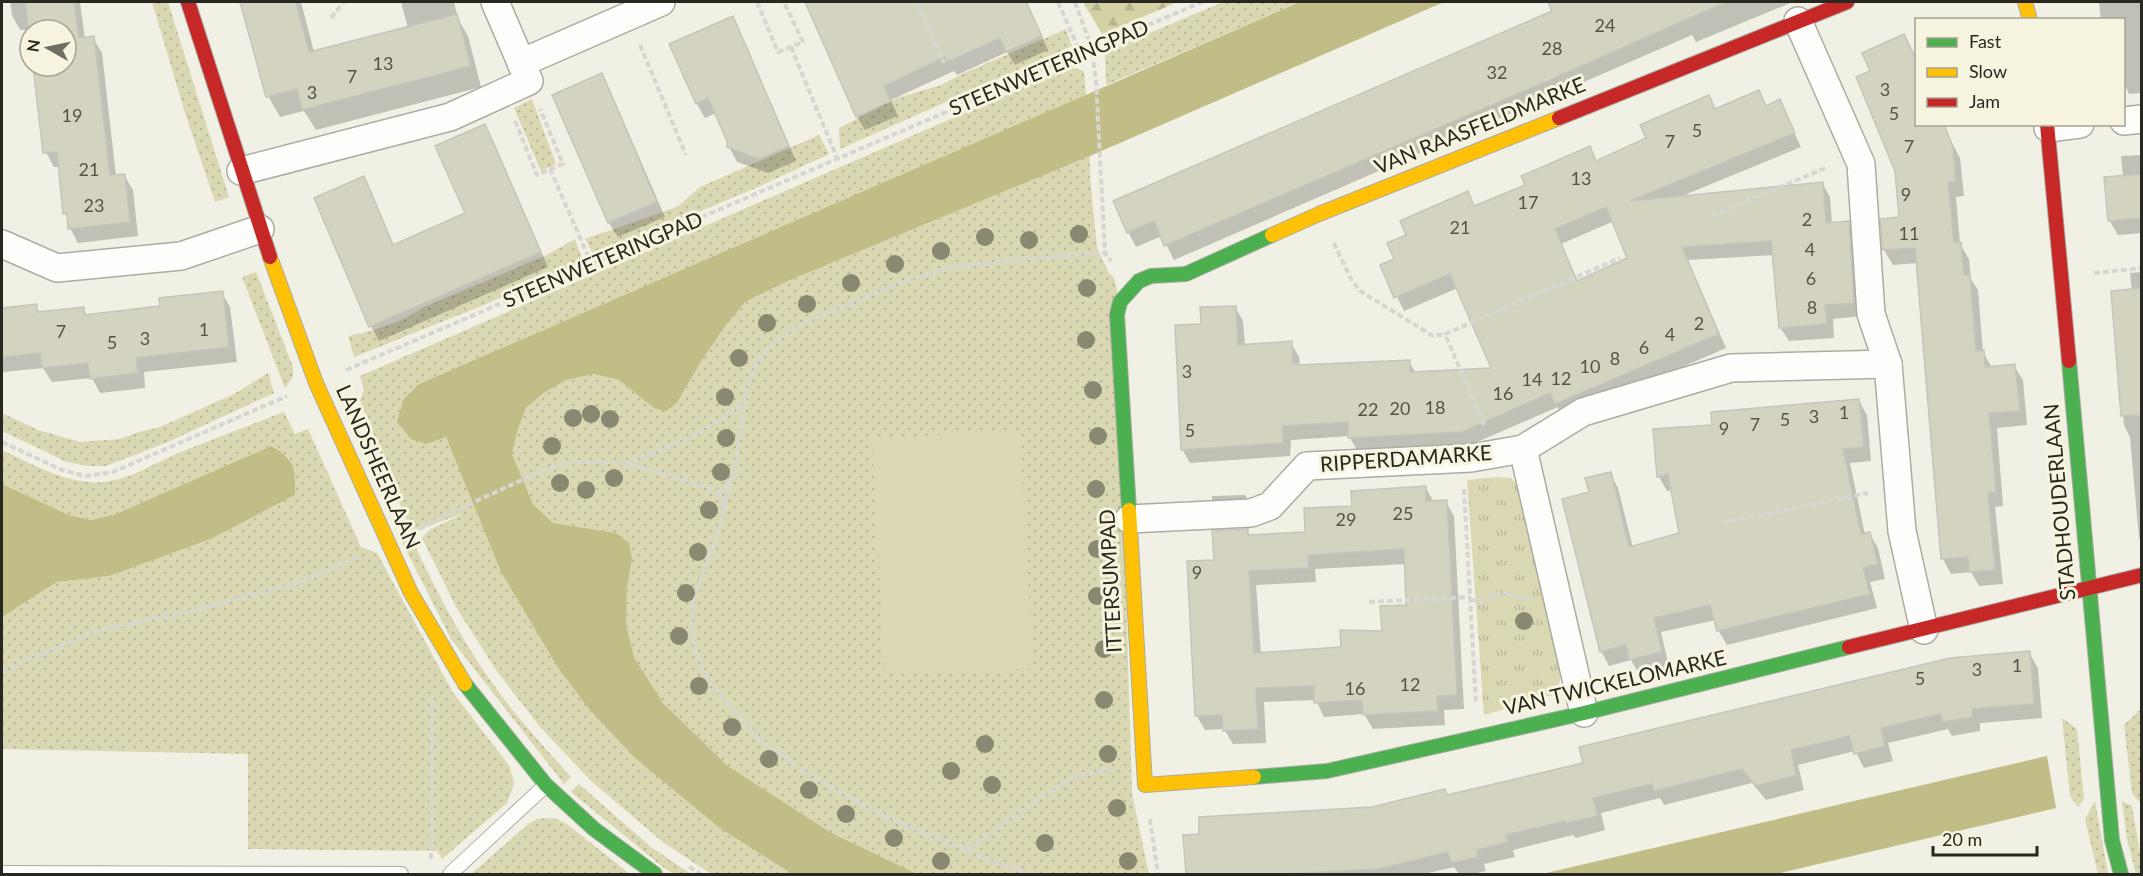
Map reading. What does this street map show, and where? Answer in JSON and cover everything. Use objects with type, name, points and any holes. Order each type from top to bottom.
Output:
[{"type":"street","name":"LANDSHEERLAAN","points":[[188,2],[260,229],[316,383],[411,593],[461,679],[546,785],[594,829],[655,874]]},
{"type":"street","points":[[495,2],[525,72]]},
{"type":"street","points":[[241,171],[450,117],[503,93],[525,72],[628,16],[661,2]]},
{"type":"street","name":"VAN RAASFELDMARKE","points":[[1130,289],[1139,281],[1151,276],[1186,274],[1319,213],[1847,2]]},
{"type":"street","points":[[2025,2],[2029,18]]},
{"type":"street","points":[[1798,21],[1861,164],[1871,314],[1888,364],[1902,531],[1923,630]]},
{"type":"street","points":[[2125,120],[2142,119]]},
{"type":"street","name":"STADHOUDERLAAN","points":[[2047,126],[2112,840],[2121,874]]},
{"type":"street","points":[[2,244],[57,268],[181,256],[260,229]]},
{"type":"street","name":"ITTERSUMPAD","points":[[1130,289],[1120,302],[1117,315],[1144,785]]},
{"type":"street","name":"RIPPERDAMARKE","points":[[1129,519],[1251,513],[1270,506],[1307,466],[1463,459],[1510,452],[1583,412],[1731,368],[1888,364]]},
{"type":"street","name":"RIPPERDAMARKE","points":[[1510,452],[1556,591],[1584,713]]},
{"type":"street","name":"VAN TWICKELOMARKE","points":[[1144,785],[1327,771],[1584,713],[2142,575]]},
{"type":"lane","points":[[450,874],[546,785]]},
{"type":"lane","points":[[2,873],[401,874]]},
{"type":"path","points":[[331,18],[344,2]]},
{"type":"path","points":[[757,2],[778,52],[803,42],[784,2]]},
{"type":"path","points":[[916,2],[944,63]]},
{"type":"path","points":[[1058,2],[1081,54]]},
{"type":"path","points":[[1075,2],[1092,49],[1096,81],[1105,253],[1130,289]]},
{"type":"path","name":"STEENWETERINGPAD","points":[[2,442],[62,470],[86,476],[113,472],[1202,2]]},
{"type":"path","points":[[628,16],[686,155]]},
{"type":"path","points":[[791,47],[838,160]]},
{"type":"path","points":[[503,93],[537,175],[563,164],[525,72]]},
{"type":"path","points":[[1712,216],[1856,154]]},
{"type":"path","points":[[550,169],[592,265]]},
{"type":"path","points":[[1319,213],[1351,279],[1360,291],[1433,336],[1445,334],[1620,258]]},
{"type":"path","points":[[1032,874],[1005,866],[881,815],[807,773],[761,741],[715,689],[700,665],[691,623],[694,599],[721,523],[738,454],[746,387],[760,357],[781,337],[806,322],[904,281],[953,267],[987,262],[1105,253]]},
{"type":"path","points":[[2061,276],[2142,268]]},
{"type":"path","points":[[1445,334],[1510,452]]},
{"type":"path","points":[[624,464],[686,440],[709,428],[744,400]]},
{"type":"path","points":[[1463,459],[1477,737]]},
{"type":"path","points":[[458,509],[533,475],[566,464],[598,462],[624,464],[664,473],[719,492]]},
{"type":"path","points":[[719,492],[732,479]]},
{"type":"path","points":[[1722,523],[1899,488]]},
{"type":"path","points":[[719,492],[724,508]]},
{"type":"path","points":[[2,672],[21,662],[104,629],[179,614],[295,584],[357,558]]},
{"type":"path","points":[[1369,602],[1470,599],[1484,601],[1494,595],[1505,593],[1520,598],[1534,598],[1556,591]]},
{"type":"path","points":[[431,863],[432,687]]},
{"type":"path","points":[[967,851],[1047,793],[1075,777],[1143,764]]},
{"type":"path","points":[[1144,785],[1158,874]]},
{"type":"path","points":[[685,864],[701,874]]},
{"type":"green space","points":[[152,2],[168,2],[229,197],[215,202],[185,113]]},
{"type":"green space","points":[[1083,2],[1178,2],[1102,34]]},
{"type":"green space","points":[[1223,2],[1300,2],[1106,85],[1105,52]]},
{"type":"green space","points":[[1066,29],[1072,46],[840,149],[839,128],[897,98],[941,85]]},
{"type":"green space","points":[[1070,67],[1084,71],[1086,96],[419,384],[427,444],[446,437],[501,572],[558,668],[589,709],[721,829],[792,874],[711,874],[664,843],[591,781],[541,728],[496,670],[456,607],[422,538],[429,530],[465,513],[411,532],[360,401],[364,389],[360,376]]},
{"type":"green space","points":[[532,99],[556,164],[541,171],[514,108]]},
{"type":"green space","points":[[819,135],[829,154],[758,187],[594,256],[585,239],[677,207],[700,187]]},
{"type":"green space","points":[[1090,156],[1097,248],[1109,273],[1114,278],[1117,289],[1132,794],[1149,874],[917,874],[830,832],[728,766],[663,703],[634,657],[626,624],[627,587],[632,561],[615,533],[553,523],[533,504],[512,454],[518,429],[526,408],[545,392],[565,380],[578,376],[593,374],[619,380],[654,408],[677,403],[702,360],[745,302],[788,281]]},
{"type":"green space","points":[[575,239],[583,261],[484,305],[354,357],[348,336],[378,329],[398,321],[424,307],[547,255]]},
{"type":"green space","points":[[256,272],[293,367],[293,377],[285,388],[242,277]]},
{"type":"green space","points":[[268,373],[274,393],[168,442],[106,466],[67,462],[2,431],[2,413],[38,430],[80,442],[120,439],[160,427],[234,394]]},
{"type":"green space","points":[[284,412],[295,434],[308,429],[361,547],[377,553],[452,691],[510,767],[514,784],[507,803],[442,859],[437,851],[248,849],[248,754],[2,749],[2,617],[57,582],[109,576],[211,539],[295,495],[289,458],[271,446],[116,514],[91,520],[69,515],[2,484],[2,450],[68,478],[103,482],[127,477],[181,452]]},
{"type":"green space","points":[[1020,430],[1033,669],[885,674],[872,439]]},
{"type":"green space","points":[[1511,478],[1521,490],[1561,673],[1558,692],[1553,695],[1484,715],[1467,480]]},
{"type":"green space","points":[[409,539],[414,544],[439,595],[477,661],[518,716],[571,777],[564,784],[451,639],[401,540]]},
{"type":"green space","points":[[2141,709],[2141,804],[2132,793],[2124,725]]},
{"type":"green space","points":[[2062,718],[2077,729],[2084,799],[2078,807],[2070,796]]},
{"type":"green space","points":[[579,784],[651,847],[691,874],[674,874],[664,868],[571,792]]},
{"type":"green space","points":[[2095,801],[2108,874],[2098,874],[2085,819]]},
{"type":"green space","points":[[2122,801],[2132,806],[2141,859],[2141,874],[2136,874],[2127,839]]},
{"type":"green space","points":[[537,819],[557,819],[567,824],[630,874],[471,874],[527,825]]},
{"type":"shaded area","points":[[1300,2],[1444,2],[1090,156],[788,281],[745,302],[702,360],[677,403],[666,411],[654,408],[619,380],[593,374],[566,380],[545,392],[526,408],[512,454],[533,504],[553,523],[616,533],[629,543],[632,560],[627,587],[626,624],[634,657],[663,703],[728,766],[830,832],[917,874],[792,874],[721,829],[635,758],[589,709],[558,668],[501,572],[446,437],[427,444],[411,439],[397,422],[403,400],[419,384]]},
{"type":"shaded area","points":[[271,446],[290,461],[294,471],[295,495],[211,539],[109,576],[57,582],[2,617],[2,484],[69,515],[91,520],[116,514]]},
{"type":"shaded area","points":[[2047,756],[2056,808],[1776,874],[1542,874]]},
{"type":"building","points":[[25,2],[74,2],[76,18],[27,18]]},
{"type":"building","points":[[240,2],[296,2],[309,52],[457,14],[471,66],[302,110],[297,89],[266,97]]},
{"type":"building","points":[[805,2],[1026,2],[1042,36],[1006,52],[1000,38],[947,62],[945,57],[884,86],[891,101],[856,117]]},
{"type":"building","points":[[1548,2],[1726,2],[1164,246],[1154,221],[1127,233],[1113,201],[1552,11]]},
{"type":"building","points":[[733,16],[789,146],[759,159],[727,147],[727,141],[708,98],[696,104],[669,44]]},
{"type":"building","points":[[78,31],[79,38],[94,36],[110,175],[125,174],[130,222],[68,229],[67,213],[63,214],[57,152],[43,153],[34,78],[78,78]]},
{"type":"building","points":[[1904,34],[1915,57],[1915,126],[1945,126],[1953,147],[1956,182],[1948,182],[1954,243],[1961,242],[1964,275],[1970,274],[1976,351],[1984,350],[1985,367],[2015,364],[2020,411],[1989,413],[1996,492],[1988,493],[1995,570],[1969,572],[1968,557],[1941,559],[1915,248],[1883,250],[1880,219],[1899,217],[1895,171],[1856,77],[1870,71],[1862,53]]},
{"type":"building","points":[[602,73],[657,202],[608,223],[552,95]]},
{"type":"building","points":[[1759,90],[1766,106],[1780,99],[1795,133],[1630,201],[1823,182],[1826,223],[1849,221],[1854,303],[1825,305],[1827,324],[1779,328],[1771,241],[1682,247],[1719,334],[1555,404],[1550,393],[1462,432],[1348,438],[1348,422],[1283,426],[1283,443],[1181,450],[1175,325],[1201,324],[1200,307],[1236,306],[1238,345],[1292,341],[1293,364],[1410,360],[1410,372],[1491,368],[1450,274],[1394,298],[1380,265],[1394,259],[1387,243],[1406,235],[1400,221],[1468,191],[1474,206],[1525,185],[1521,176],[1590,146],[1596,161],[1646,138],[1640,125],[1709,95],[1715,109]],"holes":[[[1606,207],[1627,258],[1577,281],[1555,229]]]},
{"type":"building","points":[[485,124],[541,252],[369,327],[314,198],[364,176],[393,245],[465,213],[435,146]]},
{"type":"building","points":[[2142,174],[2142,218],[2108,221],[2104,177]]},
{"type":"building","points":[[2142,288],[2142,415],[2121,416],[2111,291]]},
{"type":"building","points":[[223,291],[229,347],[136,358],[138,373],[90,379],[88,363],[42,368],[40,353],[2,357],[2,308],[37,304],[37,312],[84,307],[84,315],[160,306],[159,298]]},
{"type":"building","points":[[1859,399],[1864,447],[1843,449],[1861,534],[1870,532],[1878,564],[1863,568],[1870,594],[1717,631],[1710,605],[1654,618],[1662,652],[1629,660],[1626,645],[1600,652],[1562,499],[1589,492],[1585,478],[1611,472],[1629,547],[1679,533],[1668,474],[1657,477],[1653,429],[1712,425],[1711,412]]},
{"type":"building","points":[[1426,486],[1426,501],[1447,500],[1457,695],[1437,696],[1438,711],[1363,715],[1362,700],[1314,703],[1314,686],[1256,688],[1258,729],[1223,731],[1222,715],[1195,716],[1187,561],[1214,560],[1212,531],[1248,529],[1248,535],[1305,532],[1304,508],[1352,506],[1351,491]],"holes":[[[1404,549],[1406,605],[1380,606],[1382,631],[1340,630],[1341,647],[1254,653],[1249,571],[1309,568],[1308,555]]]},
{"type":"building","points":[[2030,651],[2034,704],[1972,709],[1973,717],[1942,722],[1941,714],[1881,728],[1885,746],[1854,754],[1849,736],[1791,750],[1796,775],[1756,786],[1742,769],[1654,791],[1652,784],[1593,798],[1598,816],[1506,835],[1508,842],[1477,850],[1478,857],[1451,863],[1448,852],[1379,869],[1285,874],[1186,874],[1183,835],[1199,834],[1199,817],[1372,807],[1445,789],[1447,795],[1583,763],[1579,747],[1950,658]]},
{"type":"traffic: fast","points":[[1129,510],[1117,315],[1120,302],[1139,281],[1151,276],[1186,274],[1272,235]]},
{"type":"traffic: fast","points":[[2069,361],[2112,840],[2121,874]]},
{"type":"traffic: fast","points":[[1254,777],[1327,771],[1584,713],[1849,647]]},
{"type":"traffic: fast","points":[[465,684],[546,785],[594,829],[655,874]]},
{"type":"traffic: slow","points":[[2025,2],[2029,18]]},
{"type":"traffic: slow","points":[[1272,235],[1559,118]]},
{"type":"traffic: slow","points":[[270,257],[316,383],[411,593],[465,684]]},
{"type":"traffic: slow","points":[[1129,510],[1145,785],[1254,777]]},
{"type":"traffic: jam","points":[[188,2],[270,257]]},
{"type":"traffic: jam","points":[[1559,118],[1847,2]]},
{"type":"traffic: jam","points":[[2047,126],[2069,361]]},
{"type":"traffic: jam","points":[[1849,647],[2142,575]]}]
